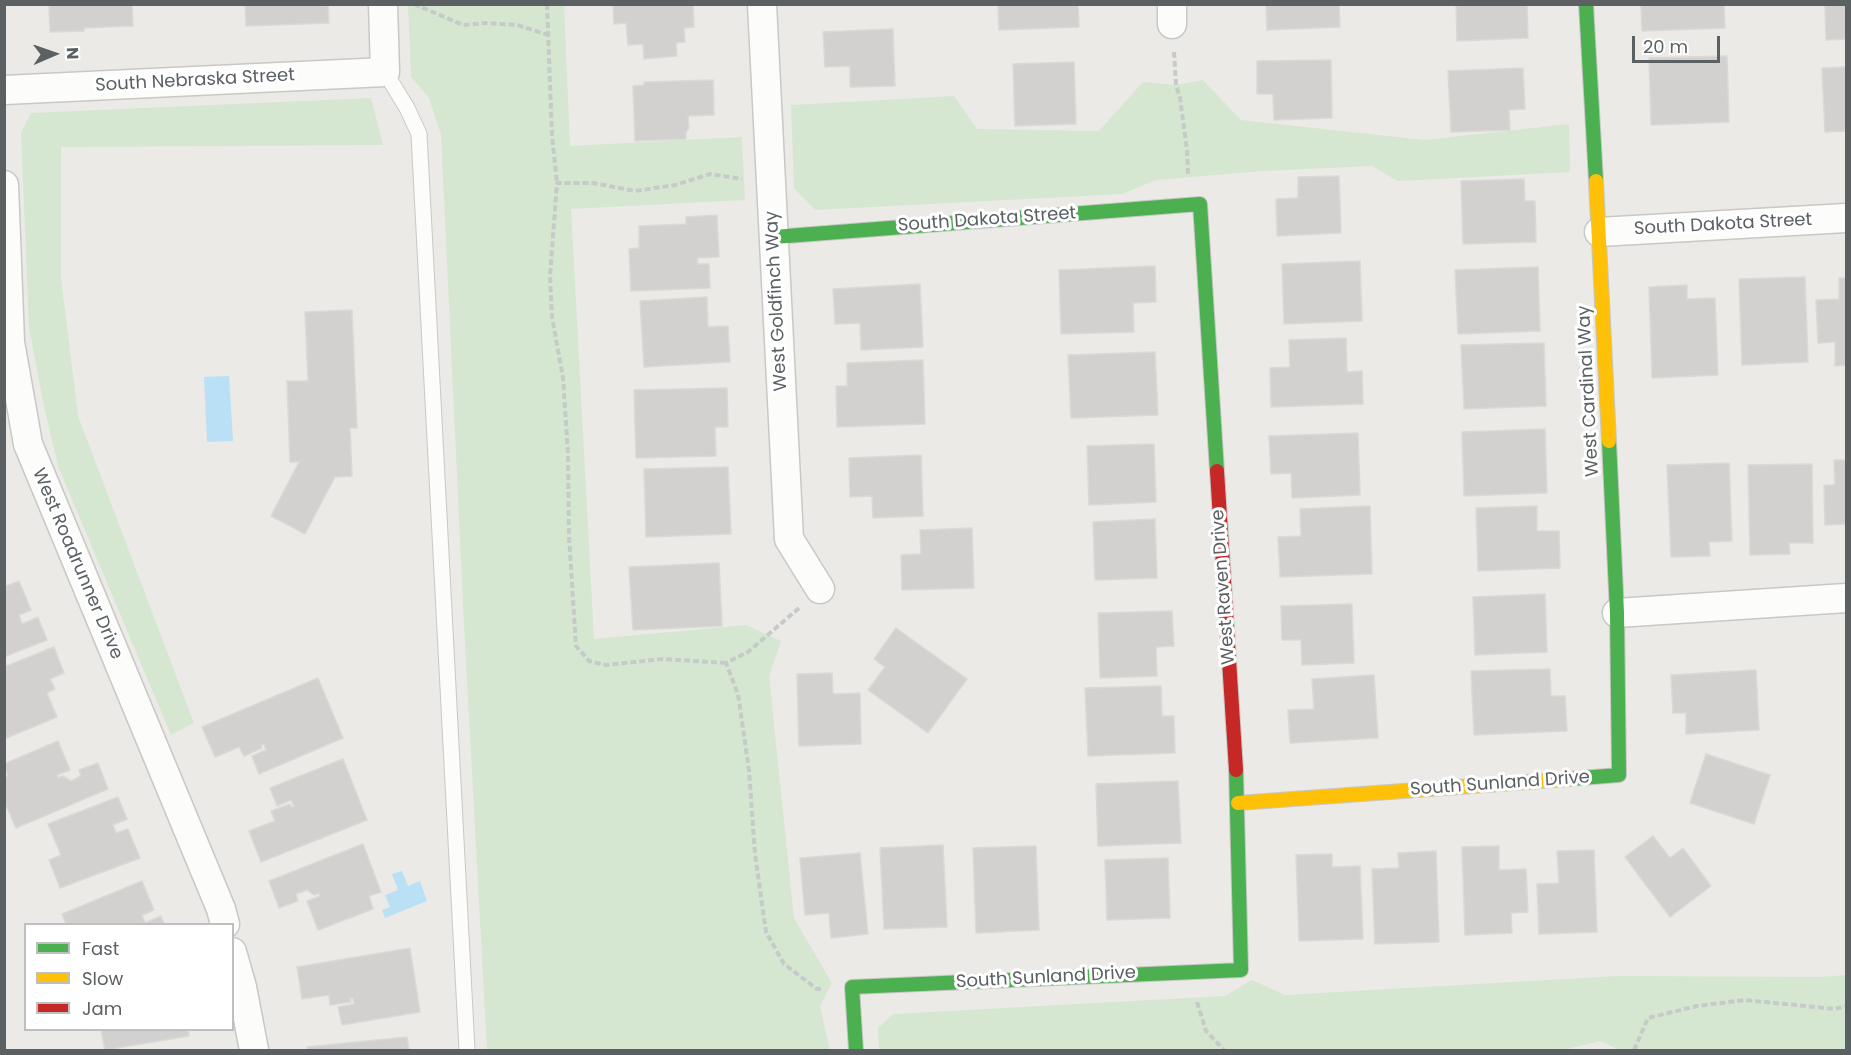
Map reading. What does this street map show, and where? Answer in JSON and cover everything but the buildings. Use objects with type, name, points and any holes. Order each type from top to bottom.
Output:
[{"type":"street","points":[[383,4],[385,72]]},
{"type":"street","name":"West Goldfinch Way","points":[[762,4],[789,539],[820,589]]},
{"type":"street","name":"West Cardinal Way","points":[[1586,4],[1617,612],[1619,775]]},
{"type":"street","name":"South Nebraska Street","points":[[4,90],[385,72]]},
{"type":"street","name":"West Roadrunner Drive","points":[[4,185],[10,342],[28,444],[225,923]]},
{"type":"street","name":"South Dakota Street","points":[[774,237],[1200,204]]},
{"type":"street","name":"West Raven Drive","points":[[1200,204],[1238,803],[1240,970]]},
{"type":"street","name":"South Dakota Street","points":[[1599,232],[1846,218]]},
{"type":"street","points":[[1617,612],[1846,598]]},
{"type":"street","name":"South Sunland Drive","points":[[1238,803],[1619,775]]},
{"type":"street","points":[[234,959],[242,987],[254,1050]]},
{"type":"street","name":"South Sunland Drive","points":[[852,987],[1240,970]]},
{"type":"street","points":[[852,987],[856,1050]]},
{"type":"lane","points":[[385,72],[419,134],[467,1050]]},
{"type":"path","points":[[414,4],[463,25],[486,22],[517,25],[548,35]]},
{"type":"path","points":[[547,4],[552,136],[557,183],[550,276],[552,317],[563,378],[576,646],[589,661],[606,665],[663,660],[726,663],[748,652],[820,589]]},
{"type":"path","points":[[1172,14],[1176,85],[1187,150],[1188,178],[1200,204]]},
{"type":"path","points":[[557,183],[593,183],[635,191],[675,185],[710,174],[771,183]]},
{"type":"path","points":[[726,663],[738,694],[749,770],[755,854],[766,932],[784,964],[817,990],[852,987]]},
{"type":"path","points":[[1195,972],[1197,1004],[1206,1030],[1224,1050]]},
{"type":"path","points":[[1634,1050],[1648,1018],[1697,1006],[1745,1000],[1835,1009],[1846,1006]]},
{"type":"green space","points":[[408,5],[564,5],[570,146],[742,137],[745,200],[571,209],[594,639],[746,625],[781,641],[769,676],[794,918],[832,983],[820,1006],[830,1050],[487,1050],[441,135],[429,98],[411,77]]},
{"type":"green space","points":[[1203,80],[1241,120],[1425,140],[1569,124],[1570,172],[1398,181],[1372,166],[1263,171],[1156,180],[1122,194],[815,210],[794,188],[791,105],[954,96],[977,129],[1099,131],[1143,82],[1176,85]]},
{"type":"green space","points":[[371,98],[383,145],[61,147],[61,279],[78,416],[194,723],[171,735],[58,466],[29,327],[21,133],[31,113]]},
{"type":"green space","points":[[1846,975],[1846,1050],[1620,1050],[1600,1041],[1563,1050],[879,1050],[878,1028],[893,1014],[1225,996],[1252,980],[1285,995],[1618,976],[1821,977]]},
{"type":"water","points":[[229,376],[233,441],[207,442],[204,377]]},
{"type":"water","points":[[402,871],[408,886],[420,881],[427,901],[385,918],[382,910],[390,907],[385,895],[398,890],[392,874]]},
{"type":"traffic: fast","points":[[1586,4],[1596,181]]},
{"type":"traffic: fast","points":[[774,237],[1200,204],[1217,471]]},
{"type":"traffic: fast","points":[[1568,779],[1619,775],[1617,613],[1609,441]]},
{"type":"traffic: fast","points":[[856,1050],[852,987],[1241,970],[1236,770]]},
{"type":"traffic: slow","points":[[1596,181],[1609,441]]},
{"type":"traffic: slow","points":[[1238,803],[1568,779]]},
{"type":"traffic: jam","points":[[1217,471],[1236,770]]}]
